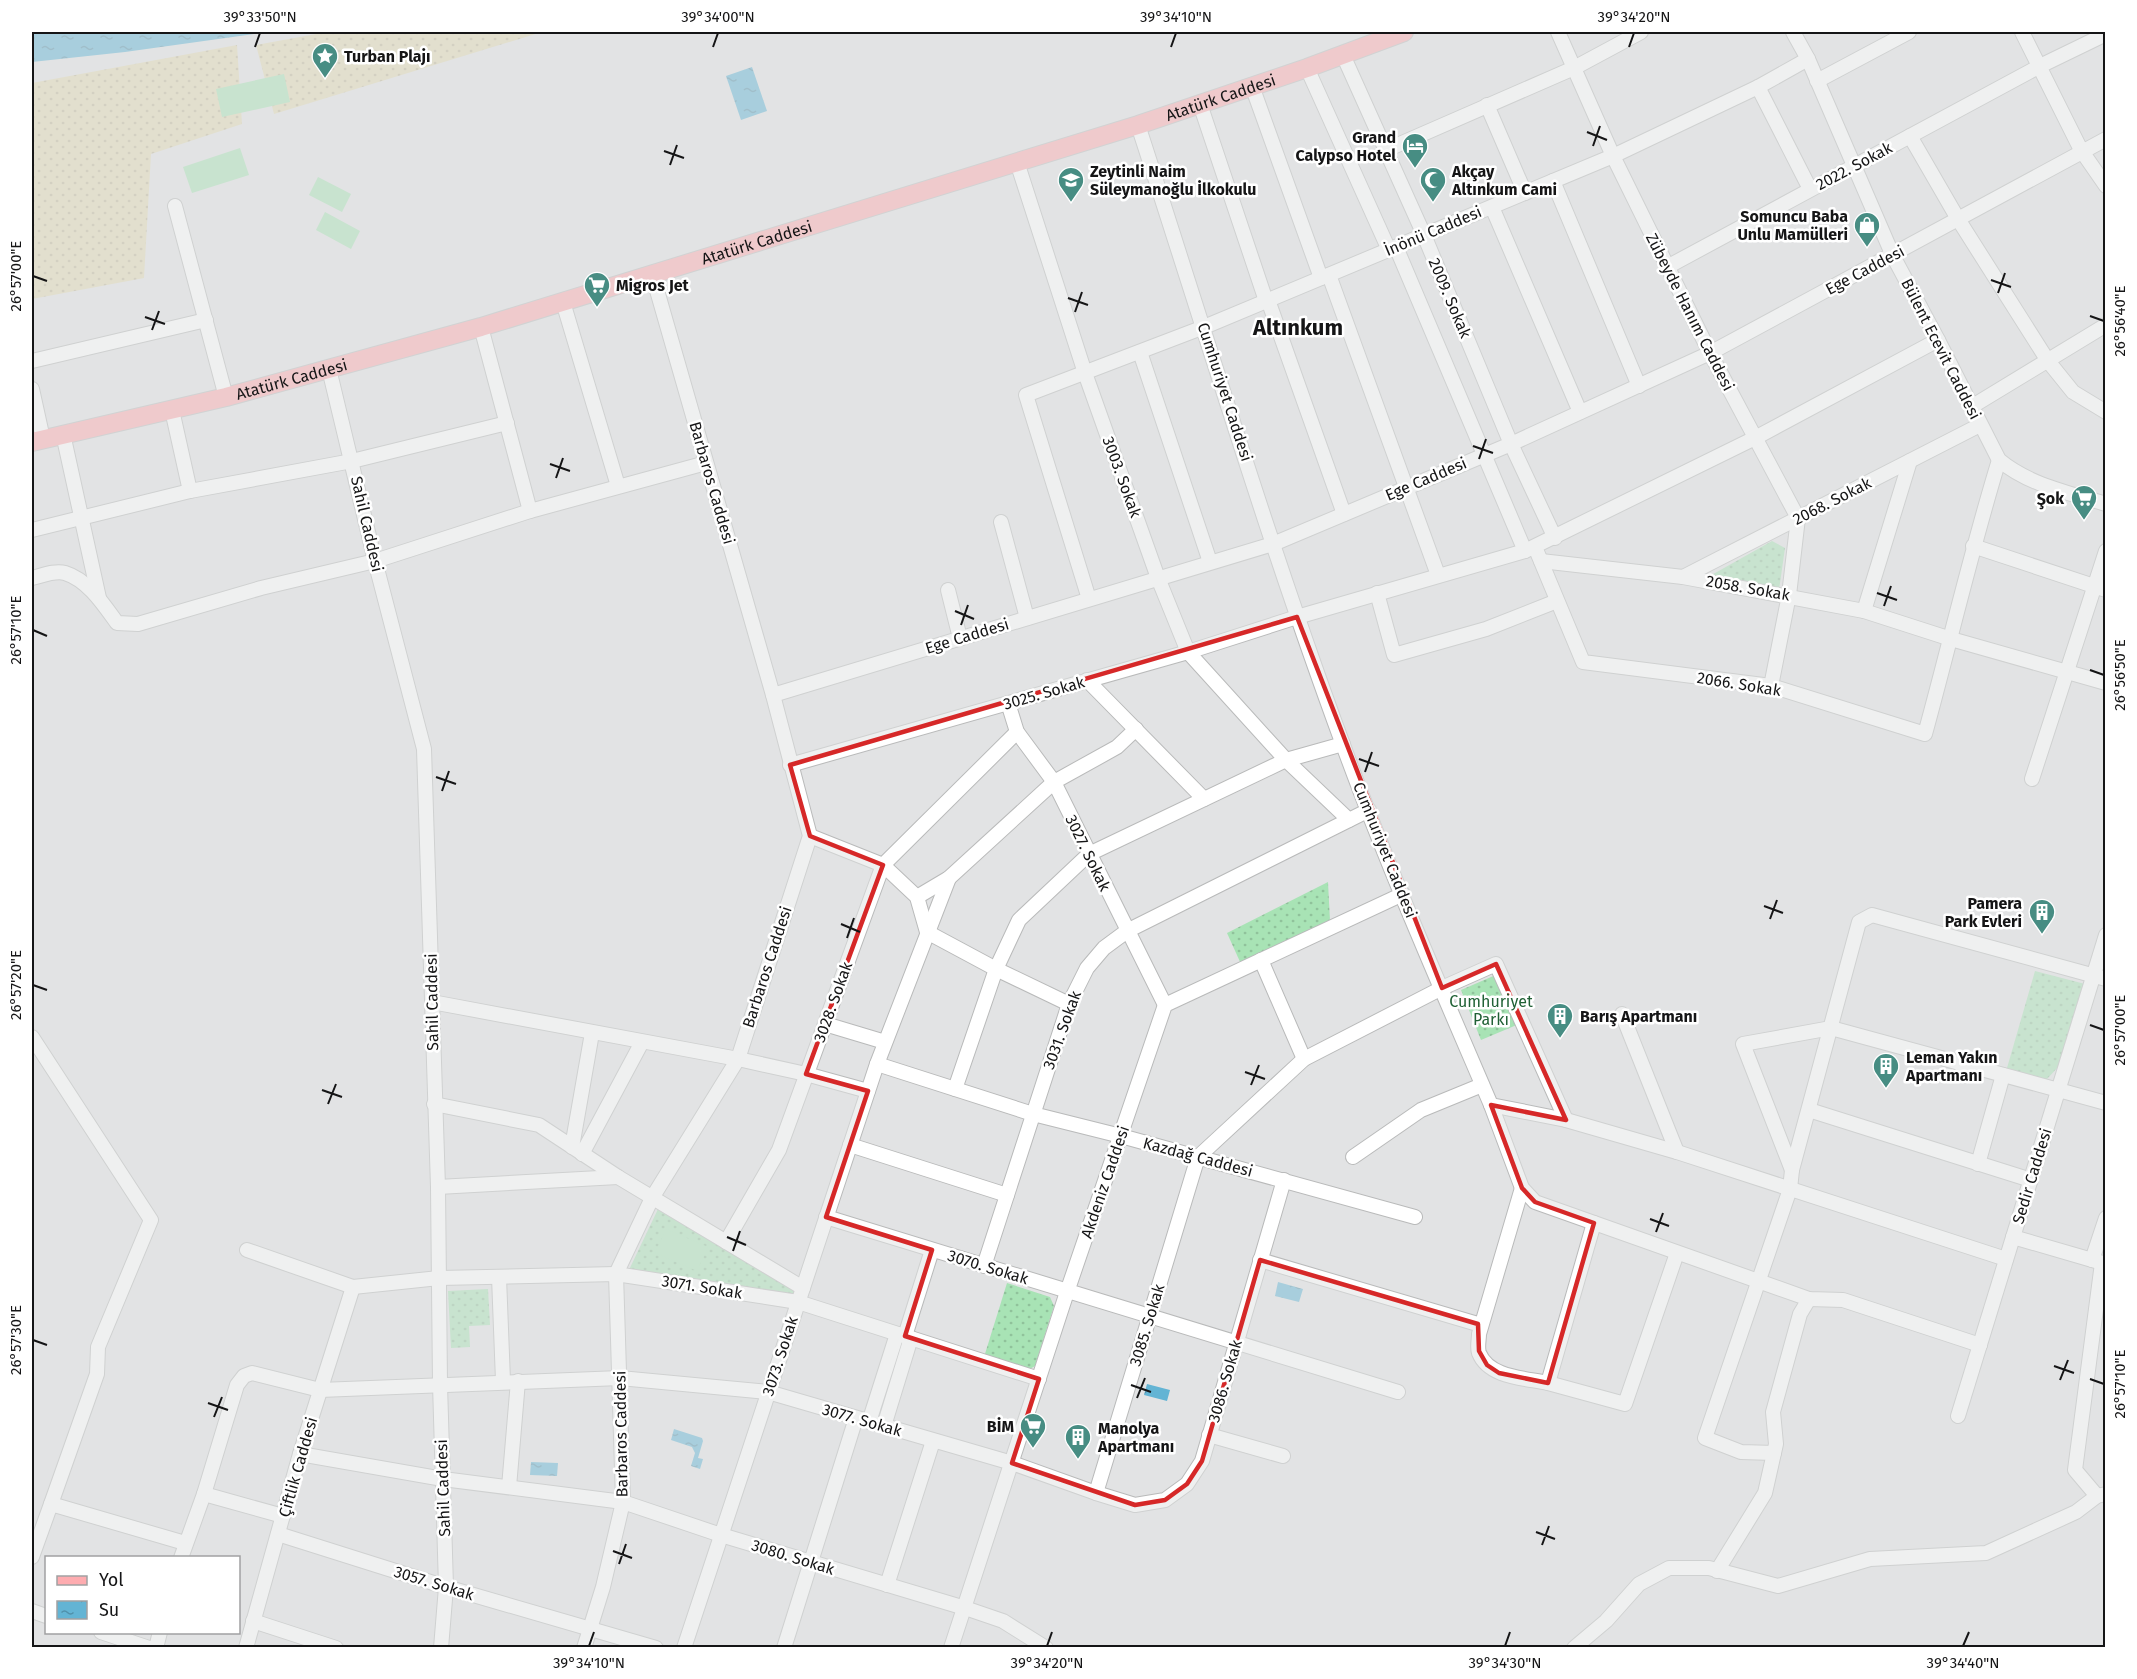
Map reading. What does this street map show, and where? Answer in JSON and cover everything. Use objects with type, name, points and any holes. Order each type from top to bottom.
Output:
[{"type":"main road","name":"Atatürk Caddesi","points":[[37,440],[226,397],[482,327],[1138,125],[1404,32]]},
{"type":"street","name":"Zübeyde Hanım Caddesi","points":[[1557,32],[1613,156],[1710,354],[1798,518]]},
{"type":"street","points":[[1386,150],[1574,68],[1641,32]]},
{"type":"street","name":"Bülent Ecevit Caddesi","points":[[1794,32],[1808,59],[1893,256],[1999,460],[2013,472],[2034,482],[2106,504]]},
{"type":"street","points":[[1817,81],[1909,32]]},
{"type":"street","points":[[2022,32],[2082,150],[2106,186]]},
{"type":"street","name":"2022. Sokak","points":[[1667,267],[2040,66],[2106,34]]},
{"type":"street","name":"2009. Sokak","points":[[1343,55],[1424,235],[1511,444],[1555,538]]},
{"type":"street","name":"İnönü Caddesi","points":[[1089,599],[1026,395],[1204,327],[1553,182],[1758,87],[1808,59]]},
{"type":"street","points":[[1306,68],[1393,249],[1484,455],[1530,549],[1541,561],[1557,601],[1486,629],[1394,655],[1377,593]]},
{"type":"street","points":[[1252,86],[1407,487],[1438,575]]},
{"type":"street","points":[[1758,87],[1810,189]]},
{"type":"street","points":[[1200,104],[1267,301],[1344,514]]},
{"type":"street","points":[[1487,105],[1525,194]]},
{"type":"street","name":"Cumhuriyet Caddesi","points":[[1138,125],[1297,617],[1342,744],[1491,1105],[1522,1188]]},
{"type":"street","points":[[1910,136],[1958,219],[2048,361],[2073,392],[2106,412]]},
{"type":"street","name":"Ege Caddesi","points":[[773,695],[1273,544],[1511,444],[1710,354],[2106,139]]},
{"type":"street","name":"3003. Sokak","points":[[1017,162],[1084,373],[1158,578],[1188,651],[1286,760],[1349,820]]},
{"type":"street","points":[[1553,182],[1639,386]]},
{"type":"street","points":[[176,206],[226,397]]},
{"type":"street","points":[[1492,207],[1580,412]]},
{"type":"street","name":"Barbaros Caddesi","points":[[584,1647],[591,1628],[623,1502],[616,1274],[652,1197],[738,1059],[810,836],[773,695],[652,273]]},
{"type":"street","points":[[563,302],[618,486]]},
{"type":"street","points":[[32,361],[206,320]]},
{"type":"street","points":[[1971,407],[2106,325]]},
{"type":"street","points":[[482,327],[530,511]]},
{"type":"street","name":"3025. Sokak","points":[[790,765],[1008,704],[1530,549],[1755,438],[1938,340]]},
{"type":"street","points":[[1140,352],[1210,562]]},
{"type":"street","name":"Sahil Caddesi","points":[[329,369],[375,561],[424,748],[438,1187],[440,1384],[446,1587],[441,1647]]},
{"type":"street","points":[[32,389],[37,440]]},
{"type":"street","points":[[172,410],[190,491]]},
{"type":"street","points":[[32,530],[190,491],[352,461],[507,423]]},
{"type":"street","name":"2068. Sokak","points":[[1683,577],[1980,424]]},
{"type":"street","points":[[63,434],[99,598]]},
{"type":"street","points":[[1951,639],[1973,546],[1999,460]]},
{"type":"street","points":[[1864,611],[1910,461]]},
{"type":"street","points":[[32,578],[64,573],[99,598],[117,624],[138,624],[261,588],[375,561],[530,511],[706,463]]},
{"type":"street","points":[[1771,686],[1789,595],[1798,518]]},
{"type":"street","points":[[1001,522],[1027,618]]},
{"type":"street","points":[[1973,546],[2100,588]]},
{"type":"street","points":[[2032,779],[2067,670],[2100,588],[2106,550]]},
{"type":"street","name":"2058. Sokak","points":[[1541,561],[1683,577],[1789,595],[1864,611],[1951,639],[2106,682]]},
{"type":"street","points":[[948,590],[960,638]]},
{"type":"street","name":"2066. Sokak","points":[[1557,601],[1583,662],[1771,686],[1925,734],[1951,639]]},
{"type":"street","points":[[1087,680],[1204,799]]},
{"type":"street","name":"3027. Sokak","points":[[1008,704],[1017,732],[1054,782],[1165,1005]]},
{"type":"street","points":[[917,897],[949,878],[1054,782],[1117,747],[1136,729]]},
{"type":"street","name":"3028. Sokak","points":[[726,1242],[779,1150],[883,865],[1017,732]]},
{"type":"street","points":[[955,1089],[996,969],[1019,920],[1089,854],[1286,760],[1342,744]]},
{"type":"street","name":"3031. Sokak","points":[[984,1266],[1069,1004],[1087,968],[1104,948],[1127,931],[1369,810]]},
{"type":"street","points":[[810,836],[883,865],[917,897],[927,932],[1069,1004]]},
{"type":"street","name":"3073. Sokak","points":[[684,1647],[877,1064],[949,878]]},
{"type":"street","points":[[1165,1005],[1402,894]]},
{"type":"street","points":[[1774,1453],[1741,1452],[1705,1438],[1790,1189],[1792,1170],[1859,922],[1872,915],[2099,978]]},
{"type":"street","name":"Sedir Caddesi","points":[[1958,1416],[2058,1090],[2099,978],[2106,935]]},
{"type":"street","points":[[1261,960],[1304,1059]]},
{"type":"street","points":[[1197,1157],[1304,1059],[1442,988],[1496,964],[1566,1120]]},
{"type":"street","points":[[432,1002],[738,1059],[868,1091]]},
{"type":"street","name":"Akdeniz Caddesi","points":[[951,1647],[1067,1292],[1165,1005]]},
{"type":"street","points":[[1622,1014],[1677,1152]]},
{"type":"street","points":[[825,1024],[885,1042]]},
{"type":"street","points":[[1792,1170],[1743,1044],[1831,1028],[2106,1103]]},
{"type":"street","points":[[577,1151],[592,1033]]},
{"type":"street","points":[[32,1037],[151,1220],[99,1347],[97,1374],[32,1557]]},
{"type":"street","points":[[577,1151],[642,1042]]},
{"type":"street","name":"Kazdağ Caddesi","points":[[877,1064],[1033,1114],[1415,1216]]},
{"type":"street","points":[[1978,1164],[2003,1075]]},
{"type":"street","points":[[1353,1156],[1421,1110],[1482,1085]]},
{"type":"street","points":[[434,1104],[539,1125],[618,1177],[803,1287]]},
{"type":"street","points":[[1491,1105],[1566,1120],[1677,1152],[2006,1258]]},
{"type":"street","points":[[1809,1110],[2031,1180]]},
{"type":"street","points":[[850,1145],[1007,1195]]},
{"type":"street","name":"3085. Sokak","points":[[1096,1493],[1197,1157]]},
{"type":"street","points":[[438,1187],[618,1177]]},
{"type":"street","name":"3086. Sokak","points":[[1096,1493],[1135,1505],[1165,1500],[1187,1484],[1202,1461],[1284,1180]]},
{"type":"street","points":[[1522,1188],[1535,1202],[1759,1282],[1809,1299],[1844,1300],[1980,1345]]},
{"type":"street","points":[[1522,1188],[1479,1334],[1479,1352],[1487,1365],[1499,1373],[1548,1383],[1625,1404],[1677,1253]]},
{"type":"street","name":"3070. Sokak","points":[[826,1217],[1398,1392]]},
{"type":"street","points":[[1574,1647],[1606,1621],[1639,1584],[1669,1568],[1709,1568],[1778,1586],[1869,1559],[1986,1553],[2076,1512],[2101,1495],[2075,1470],[2106,1218]]},
{"type":"street","points":[[1548,1383],[1594,1223]]},
{"type":"street","points":[[2013,1237],[2100,1262]]},
{"type":"street","points":[[247,1250],[353,1287]]},
{"type":"street","points":[[884,1426],[904,1336],[932,1250]]},
{"type":"street","points":[[1260,1260],[1481,1325]]},
{"type":"street","name":"3071. Sokak","points":[[353,1287],[439,1278],[616,1274],[798,1302],[1039,1379]]},
{"type":"street","points":[[499,1277],[503,1381]]},
{"type":"street","name":"Çiftlik Caddesi","points":[[246,1647],[300,1454],[353,1287]]},
{"type":"street","points":[[1717,1570],[1765,1493],[1776,1444],[1773,1412],[1800,1314],[1809,1299]]},
{"type":"street","points":[[784,1647],[810,1562],[862,1420],[904,1336]]},
{"type":"street","name":"3077. Sokak","points":[[204,1494],[237,1385],[244,1376],[257,1373],[320,1390],[620,1378],[768,1392],[1012,1463],[1096,1493]]},
{"type":"street","points":[[509,1487],[518,1381]]},
{"type":"street","points":[[1209,1435],[1283,1456]]},
{"type":"street","points":[[887,1585],[933,1441]]},
{"type":"street","name":"3080. Sokak","points":[[300,1454],[443,1479],[623,1502],[721,1535],[1003,1621],[1046,1647]]},
{"type":"street","points":[[181,1556],[204,1494],[283,1516]]},
{"type":"street","points":[[51,1504],[185,1543]]},
{"type":"street","name":"3057. Sokak","points":[[278,1534],[446,1587],[656,1647]]},
{"type":"street","points":[[253,1621],[336,1647]]},
{"type":"street","points":[[107,1634],[148,1647]]},
{"type":"highlighted area","points":[[1297,617],[1442,988],[1496,964],[1566,1120],[1491,1105],[1522,1188],[1535,1202],[1594,1223],[1548,1383],[1499,1373],[1487,1365],[1479,1351],[1478,1324],[1260,1260],[1202,1461],[1187,1484],[1165,1500],[1135,1505],[1012,1463],[1039,1379],[905,1336],[932,1250],[826,1217],[868,1091],[806,1074],[883,865],[810,836],[790,765]]},
{"type":"green space","points":[[284,74],[290,102],[222,117],[216,89]]},
{"type":"green space","points":[[240,148],[249,175],[192,193],[183,167]]},
{"type":"green space","points":[[318,177],[351,194],[342,212],[309,195]]},
{"type":"green space","points":[[325,212],[360,231],[351,249],[316,230]]},
{"type":"green space","points":[[1772,541],[1785,548],[1779,590],[1708,577]]},
{"type":"green space","points":[[1328,882],[1330,921],[1241,964],[1227,933]]},
{"type":"green space","points":[[2035,971],[2085,984],[2061,1064],[2046,1080],[2007,1068]]},
{"type":"green space","name":"Cumhuriyet Parkı","points":[[1498,974],[1519,1024],[1481,1040],[1461,990]]},
{"type":"green space","points":[[659,1207],[798,1286],[794,1295],[628,1272]]},
{"type":"green space","points":[[666,1229],[708,1247],[697,1271],[655,1253]]},
{"type":"green space","points":[[1007,1283],[1050,1297],[1054,1306],[1035,1366],[1028,1370],[984,1357]]},
{"type":"green space","points":[[488,1289],[490,1325],[469,1326],[470,1347],[451,1348],[448,1291]]},
{"type":"sand","name":"Turban Plajı","points":[[327,32],[542,32],[274,114],[256,45]]},
{"type":"sand","points":[[237,45],[242,124],[151,154],[144,278],[32,299],[32,83]]},
{"type":"water","points":[[32,32],[269,32],[32,62]]},
{"type":"water","points":[[752,67],[767,111],[741,120],[726,76]]},
{"type":"water","points":[[1278,1282],[1303,1289],[1299,1302],[1275,1296]]},
{"type":"water","points":[[1147,1384],[1170,1390],[1167,1401],[1144,1395]]},
{"type":"water","points":[[674,1429],[702,1438],[698,1458],[703,1459],[700,1469],[691,1466],[695,1453],[692,1447],[671,1440]]},
{"type":"water","points":[[531,1462],[558,1463],[557,1476],[530,1475]]},
{"type":"place","name":"Turban Plajı","points":[[325,79]]},
{"type":"place","name":"Grand Calypso Hotel","points":[[1415,169]]},
{"type":"place","name":"Zeytinli Naim Süleymanoğlu İlkokulu","points":[[1071,203]]},
{"type":"place","name":"Akçay Altınkum Cami","points":[[1433,203]]},
{"type":"place","name":"Somuncu Baba Unlu Mamülleri","points":[[1867,248]]},
{"type":"place","name":"Migros Jet","points":[[597,308]]},
{"type":"place","name":"Şok","points":[[2084,521]]},
{"type":"place","name":"Pamera Park Evleri","points":[[2042,935]]},
{"type":"place","name":"Barış Apartmanı","points":[[1560,1039]]},
{"type":"place","name":"Leman Yakın Apartmanı","points":[[1886,1089]]},
{"type":"place","name":"BİM","points":[[1033,1449]]},
{"type":"place","name":"Manolya Apartmanı","points":[[1078,1460]]},
{"type":"district","name":"Altınkum","points":[[1298,327]]}]
